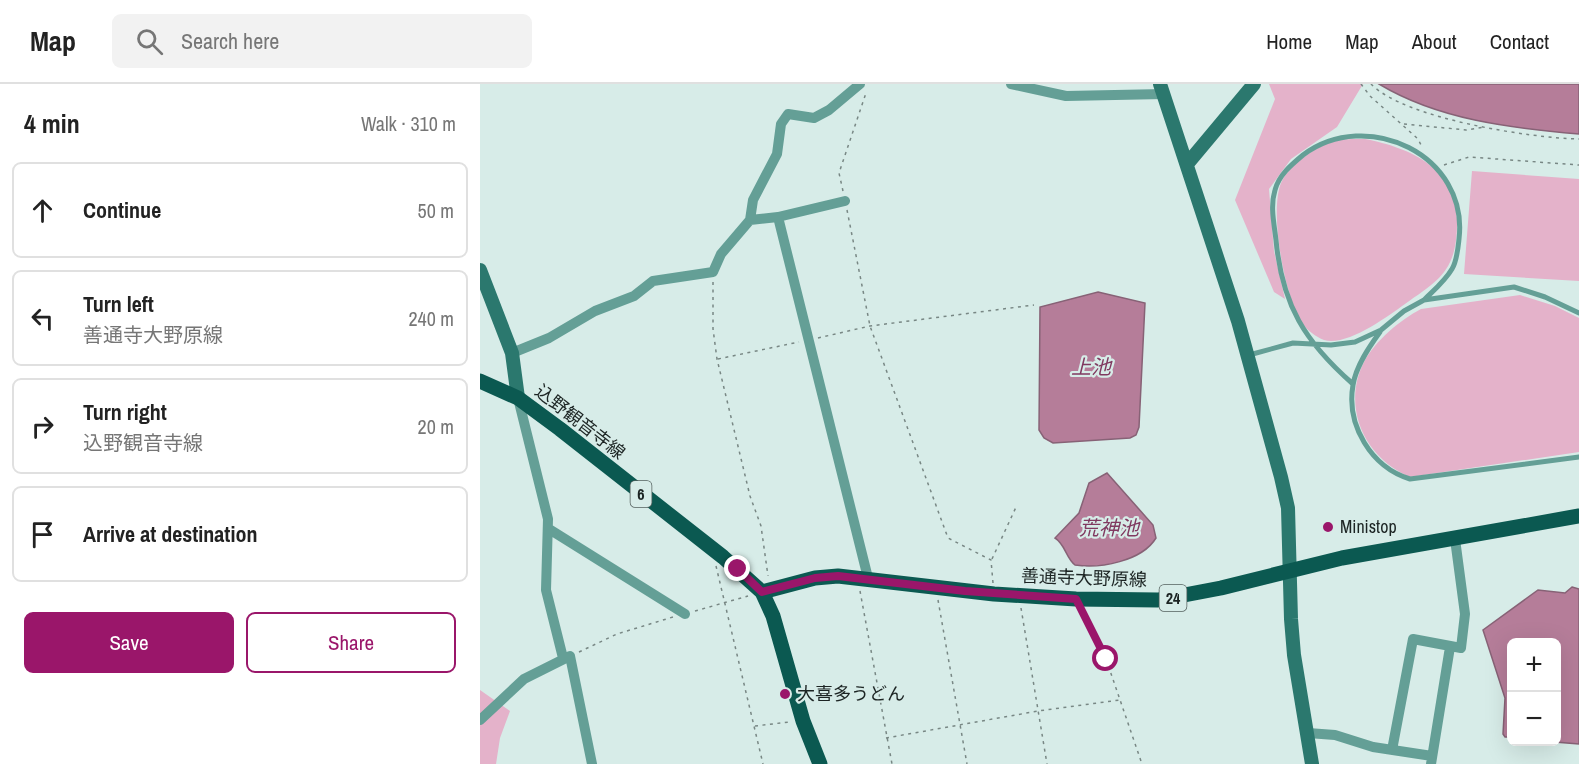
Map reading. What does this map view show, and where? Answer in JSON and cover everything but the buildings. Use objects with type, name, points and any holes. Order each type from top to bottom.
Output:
[{"type":"main road","name":"込野観音寺線","points":[[480,381],[518,398],[766,591],[803,721],[820,764]]},
{"type":"main road","name":"善通寺大野原線","points":[[766,591],[815,578],[863,578],[994,594],[1076,599],[1158,600],[1221,588],[1342,558],[1579,516]]},
{"type":"street","points":[[1011,84],[1066,96],[1162,89],[1188,164],[1247,356],[1288,508],[1294,655],[1312,764]]},
{"type":"street","points":[[1188,164],[1254,84]]},
{"type":"street","points":[[512,353],[549,338],[595,310],[634,296],[653,281],[713,272],[721,254],[750,220],[753,200],[777,154],[782,124],[788,114],[814,118],[864,88]]},
{"type":"street","points":[[750,220],[778,217],[845,201]]},
{"type":"street","points":[[778,217],[809,340],[863,578]]},
{"type":"street","points":[[480,270],[512,353],[518,398],[541,480],[549,529],[546,591],[567,657],[592,764]]},
{"type":"street","points":[[549,529],[686,614]]},
{"type":"street","points":[[1392,750],[1413,639],[1461,648],[1465,614],[1455,539]]},
{"type":"street","points":[[1308,733],[1335,735],[1432,760],[1450,646]]},
{"type":"street","points":[[480,720],[524,679],[567,657]]},
{"type":"lane","points":[[1247,356],[1293,343],[1313,344],[1331,345],[1355,342],[1381,330],[1404,311],[1424,300],[1453,267],[1460,229],[1457,202],[1437,167],[1422,155],[1405,146],[1372,137],[1353,136],[1332,139],[1311,150],[1281,176],[1272,203],[1276,245],[1283,279],[1296,319],[1313,344],[1322,357],[1353,384]]},
{"type":"lane","points":[[1424,300],[1514,286],[1579,313]]},
{"type":"lane","points":[[1381,330],[1369,347],[1353,384],[1352,400],[1357,430],[1375,457],[1401,476],[1410,479],[1579,457]]},
{"type":"path","points":[[1361,84],[1370,96],[1418,139],[1422,155]]},
{"type":"path","points":[[1371,84],[1405,104],[1486,127],[1579,139]]},
{"type":"path","points":[[864,88],[838,173],[870,326],[948,538],[991,560]]},
{"type":"path","points":[[1403,124],[1466,130],[1486,127]]},
{"type":"path","points":[[1437,167],[1469,157],[1579,165]]},
{"type":"path","points":[[567,657],[617,634],[766,591],[761,526],[750,496],[717,359],[713,329],[713,272]]},
{"type":"path","points":[[717,359],[870,326],[1034,305]]},
{"type":"path","points":[[994,594],[991,560],[1017,505]]},
{"type":"path","points":[[711,548],[763,764]]},
{"type":"path","points":[[863,578],[886,738],[892,764]]},
{"type":"path","points":[[936,588],[968,764]]},
{"type":"path","points":[[1019,595],[1047,764]]},
{"type":"path","points":[[1076,599],[1106,659],[1142,764]]},
{"type":"path","points":[[886,738],[1038,711],[1120,700]]},
{"type":"path","points":[[754,726],[803,721]]},
{"type":"shaded area","points":[[1269,84],[1363,84],[1337,127],[1291,159],[1269,189],[1274,251],[1285,299],[1274,292],[1235,200],[1275,99]]},
{"type":"shaded area","points":[[1365,139],[1383,143],[1416,156],[1442,176],[1456,207],[1456,241],[1449,264],[1436,281],[1427,288],[1366,330],[1343,339],[1324,340],[1302,323],[1290,294],[1284,274],[1277,230],[1279,192],[1283,179],[1291,168],[1317,149],[1338,140]]},
{"type":"shaded area","points":[[1472,171],[1579,179],[1579,281],[1464,274]]},
{"type":"shaded area","points":[[1520,295],[1555,306],[1579,318],[1579,452],[1410,477],[1394,469],[1370,445],[1357,413],[1355,396],[1358,379],[1369,354],[1389,332],[1421,309]]},
{"type":"shaded area","points":[[480,690],[510,711],[500,738],[496,764],[480,764]]},
{"type":"water","points":[[1379,84],[1579,84],[1579,134],[1502,125],[1451,114],[1402,96]]},
{"type":"water","name":"上池","points":[[1098,292],[1145,303],[1139,427],[1136,435],[1130,438],[1053,443],[1044,438],[1039,430],[1040,307]]},
{"type":"water","name":"荒神池","points":[[1107,473],[1153,525],[1156,538],[1141,552],[1120,562],[1096,566],[1075,565],[1055,538],[1079,513],[1089,483]]},
{"type":"water","points":[[1572,587],[1579,589],[1579,744],[1561,742],[1561,638],[1507,638],[1507,737],[1505,737],[1503,734],[1505,698],[1483,630],[1538,590],[1565,593]]},
{"type":"place","name":"Ministop","points":[[1328,527]]},
{"type":"place","name":"大喜多うどん","points":[[785,694]]},
{"type":"route","points":[[738,569],[762,592],[815,578],[838,576],[994,594],[1076,599],[1106,659]]}]
